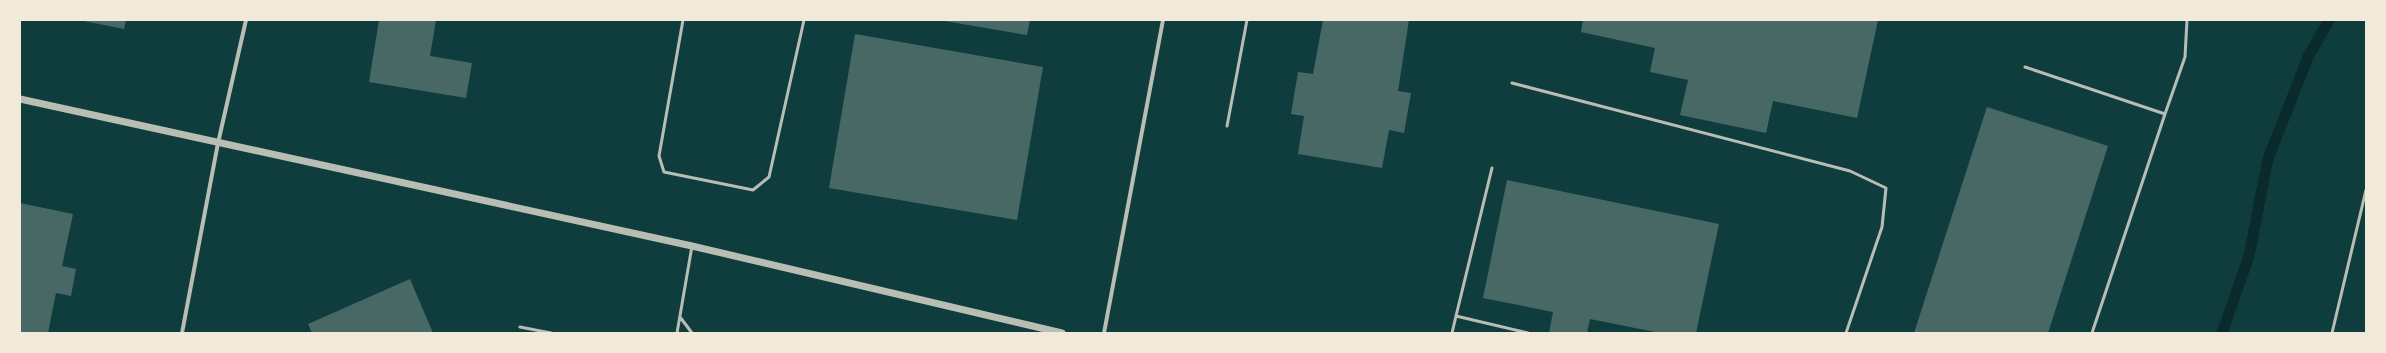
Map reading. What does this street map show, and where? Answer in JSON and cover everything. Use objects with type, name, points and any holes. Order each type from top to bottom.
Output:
[{"type":"street","points":[[182,333],[218,143],[246,20]]},
{"type":"street","points":[[1104,333],[1163,20]]},
{"type":"street","points":[[20,99],[692,246],[1062,333]]},
{"type":"lane","points":[[683,20],[659,156],[664,172],[753,190],[769,177],[804,20]]},
{"type":"lane","points":[[1227,126],[1247,20]]},
{"type":"lane","points":[[2092,333],[2185,57],[2187,20]]},
{"type":"lane","points":[[2025,67],[2165,114]]},
{"type":"lane","points":[[1512,84],[1850,171],[1886,188],[1882,227],[1846,333]]},
{"type":"lane","points":[[1452,333],[1492,168]]},
{"type":"lane","points":[[2332,333],[2366,190]]},
{"type":"lane","points":[[677,333],[692,246]]},
{"type":"lane","points":[[1456,316],[1528,333]]},
{"type":"lane","points":[[680,317],[692,333]]},
{"type":"lane","points":[[520,327],[551,333]]},
{"type":"building","points":[[79,20],[126,20],[124,29]]},
{"type":"building","points":[[379,20],[436,20],[430,56],[472,63],[466,98],[369,82]]},
{"type":"building","points":[[939,20],[1030,20],[1027,35]]},
{"type":"building","points":[[1323,20],[1409,20],[1398,91],[1411,93],[1404,133],[1389,130],[1382,168],[1298,154],[1304,116],[1291,114],[1298,72],[1313,74]]},
{"type":"building","points":[[1583,20],[1878,20],[1857,118],[1773,101],[1766,133],[1680,115],[1688,80],[1650,72],[1655,48],[1581,32]]},
{"type":"building","points":[[855,34],[1043,67],[1017,220],[829,188]]},
{"type":"building","points":[[1987,107],[2108,146],[2048,333],[1914,333]]},
{"type":"building","points":[[1507,180],[1719,224],[1696,333],[1660,333],[1590,319],[1587,333],[1549,333],[1553,312],[1483,298]]},
{"type":"building","points":[[20,203],[73,214],[62,266],[76,269],[71,296],[56,293],[48,333],[20,333]]},
{"type":"building","points":[[410,279],[433,333],[312,333],[308,324]]},
{"type":"waterway","points":[[2222,333],[2249,256],[2268,159],[2308,57],[2329,20]]}]
